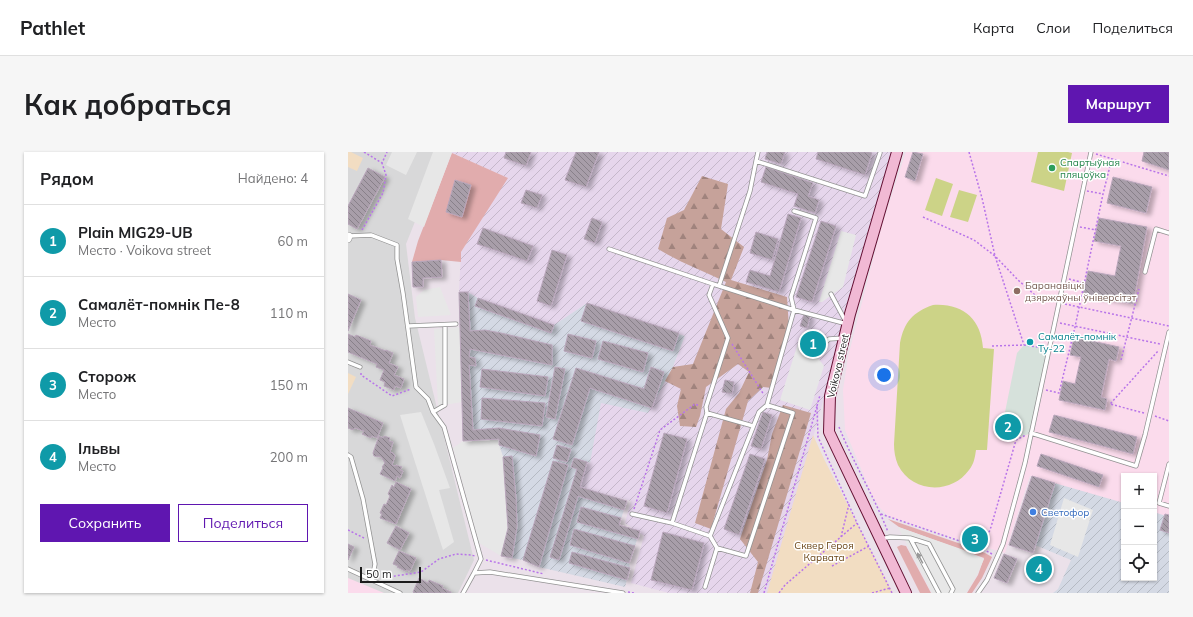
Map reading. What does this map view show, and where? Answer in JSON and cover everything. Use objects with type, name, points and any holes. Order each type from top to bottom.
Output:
[{"type":"main road","name":"Voikova street","points":[[897,152],[844,338],[830,396],[828,432],[885,538],[906,593]]},
{"type":"lane","points":[[719,286],[750,191],[758,152]]},
{"type":"lane","points":[[978,593],[987,580],[1003,544],[1024,463],[1090,152]]},
{"type":"lane","points":[[756,161],[865,196],[880,154]]},
{"type":"lane","points":[[710,536],[759,412],[768,404],[794,310],[791,297],[816,218],[794,211]]},
{"type":"lane","points":[[1145,272],[1156,229],[1169,233]]},
{"type":"lane","points":[[349,238],[371,235],[397,245],[397,259],[416,387],[428,399],[433,412],[444,427],[481,559],[463,593]]},
{"type":"lane","points":[[609,249],[794,310],[848,324]]},
{"type":"lane","points":[[672,523],[707,413],[706,407],[728,338],[709,295],[713,284]]},
{"type":"lane","points":[[831,294],[848,324]]},
{"type":"lane","points":[[433,412],[445,405],[444,324]]},
{"type":"lane","points":[[408,326],[456,324]]},
{"type":"lane","points":[[1031,433],[1136,466],[1145,435],[1169,332]]},
{"type":"lane","points":[[814,354],[829,339],[844,338]]},
{"type":"lane","points":[[348,362],[360,367]]},
{"type":"lane","points":[[632,514],[672,523],[710,536],[717,548],[746,556],[793,413],[768,404]]},
{"type":"lane","points":[[707,413],[753,426]]},
{"type":"lane","points":[[348,455],[351,457],[363,499],[375,564],[372,580]]},
{"type":"lane","points":[[1169,464],[1159,503],[1169,506]]},
{"type":"lane","points":[[885,538],[910,538],[929,544],[953,589],[951,593]]},
{"type":"lane","points":[[910,538],[938,593]]},
{"type":"lane","points":[[705,587],[717,548]]},
{"type":"lane","points":[[348,570],[400,593]]},
{"type":"lane","points":[[474,573],[490,572],[623,593]]},
{"type":"path","points":[[358,236],[383,193],[386,175],[382,163],[364,152]]},
{"type":"path","points":[[382,163],[387,152]]},
{"type":"path","points":[[969,152],[982,198],[995,256],[1024,345]]},
{"type":"path","points":[[1090,152],[1169,176]]},
{"type":"path","points":[[1040,388],[1059,393],[1112,158]]},
{"type":"path","points":[[1083,190],[1103,194]]},
{"type":"path","points":[[924,217],[974,240],[995,256],[1036,296],[1059,303],[1169,326]]},
{"type":"path","points":[[1075,226],[1096,230]]},
{"type":"path","points":[[1064,278],[1085,283]]},
{"type":"path","points":[[1121,360],[1139,289]]},
{"type":"path","points":[[1055,322],[1166,345]]},
{"type":"path","points":[[728,338],[768,404]]},
{"type":"path","points":[[992,346],[1024,345],[1049,348]]},
{"type":"path","points":[[1166,345],[1157,351],[1110,404],[1150,414],[1169,421]]},
{"type":"path","points":[[360,367],[361,375],[392,396],[416,387]]},
{"type":"path","points":[[632,514],[660,430],[695,404],[706,407]]},
{"type":"path","points":[[764,593],[817,406],[818,437],[857,523],[892,593]]},
{"type":"path","points":[[838,421],[839,427],[851,454],[881,514],[885,538]]},
{"type":"path","points":[[983,550],[993,521],[1016,440],[1031,433]]},
{"type":"path","points":[[841,537],[849,504]]},
{"type":"path","points":[[881,514],[983,550],[997,557]]},
{"type":"path","points":[[779,593],[785,585],[857,523]]},
{"type":"path","points":[[348,530],[371,542]]},
{"type":"path","points":[[832,566],[869,546]]},
{"type":"path","points":[[372,580],[421,572],[439,559],[456,554],[471,555],[481,559]]},
{"type":"path","points":[[872,593],[890,588]]},
{"type":"shaded area","points":[[348,152],[443,152],[406,244],[415,318],[474,560],[458,593],[348,593]]},
{"type":"shaded area","points":[[392,152],[417,152],[406,175],[386,165]]},
{"type":"shaded area","points":[[433,152],[452,152],[424,227],[408,219]]},
{"type":"shaded area","points":[[452,152],[892,152],[770,593],[669,593],[631,583],[644,536],[625,523],[631,501],[580,487],[587,462],[590,463],[601,403],[648,413],[673,367],[685,336],[587,303],[554,325],[478,298],[468,292],[459,292],[461,252],[507,178]]},
{"type":"shaded area","name":"Баранавіцкі дзяржаўны ўніверсітэт","points":[[906,152],[1169,152],[1169,517],[1157,513],[1157,473],[1121,473],[1121,502],[1030,476],[1005,553],[981,546],[983,539],[963,532],[960,540],[888,516],[880,508],[872,495],[845,430],[843,390],[848,357],[882,225]]},
{"type":"shaded area","points":[[452,153],[508,178],[461,252],[461,262],[441,260],[412,262],[418,241]]},
{"type":"shaded area","points":[[841,231],[856,235],[843,287],[822,302],[819,302]]},
{"type":"shaded area","points":[[440,287],[451,315],[418,317],[416,297],[424,290]]},
{"type":"shaded area","points":[[459,292],[468,292],[478,298],[553,325],[587,303],[685,336],[673,367],[648,414],[590,463],[588,462],[580,487],[627,501],[619,525],[640,531],[629,563],[630,568],[625,587],[539,567],[523,560],[501,556],[508,528],[503,457],[499,445],[499,439],[463,441]]},
{"type":"shaded area","points":[[460,327],[462,402],[438,406],[434,329]]},
{"type":"shaded area","points":[[799,340],[805,341],[824,366],[810,410],[780,400]]},
{"type":"shaded area","points":[[1024,345],[1049,348],[1031,433],[1021,437],[1014,423],[1004,417],[1017,353]]},
{"type":"shaded area","points":[[421,412],[450,488],[439,490],[454,542],[443,550],[400,415]]},
{"type":"shaded area","points":[[499,439],[499,445],[503,457],[508,528],[501,556],[479,543],[453,448],[463,441]]},
{"type":"shaded area","points":[[1056,480],[1121,498],[1121,581],[1157,581],[1157,509],[1169,512],[1169,593],[1053,593],[1058,589],[1071,560],[1035,545]]},
{"type":"shaded area","points":[[1064,498],[1093,510],[1078,557],[1050,545]]},
{"type":"shaded area","points":[[888,519],[964,545],[992,557],[982,578],[972,593],[967,593],[978,575],[984,558],[899,527]]},
{"type":"shaded area","points":[[898,527],[961,549],[984,559],[977,575],[966,593],[932,593]]},
{"type":"shaded area","points":[[901,545],[906,546],[931,593],[920,593],[897,547]]},
{"type":"shaded area","points":[[348,578],[384,593],[348,593]]},
{"type":"green space","points":[[348,152],[363,158],[357,171],[348,167]]},
{"type":"green space","name":"Спартыўная пляцоўка","points":[[1038,152],[1072,153],[1064,191],[1031,182]]},
{"type":"green space","points":[[702,176],[728,184],[721,229],[744,247],[731,280],[787,297],[789,328],[772,388],[763,387],[748,401],[711,529],[695,523],[726,409],[739,393],[749,372],[738,364],[706,387],[700,416],[696,427],[680,426],[677,406],[681,389],[665,381],[673,367],[693,364],[726,282],[658,249],[667,218],[684,210]]},
{"type":"green space","points":[[936,178],[953,184],[942,216],[925,210]]},
{"type":"green space","points":[[959,190],[977,195],[968,222],[950,217]]},
{"type":"green space","points":[[933,305],[953,307],[968,315],[979,329],[983,348],[994,349],[987,450],[976,450],[975,458],[969,470],[952,484],[942,487],[922,485],[912,481],[904,474],[897,462],[894,444],[900,343],[904,329],[910,319],[920,311]]},
{"type":"green space","points":[[348,373],[356,377],[348,394]]},
{"type":"green space","points":[[783,405],[811,413],[758,593],[750,593],[758,562],[740,539],[767,460],[772,434]]},
{"type":"green space","name":"Сквер Героя Карвата","points":[[813,435],[825,461],[893,593],[767,593]]},
{"type":"building","points":[[506,152],[531,152],[526,166],[504,158]]},
{"type":"building","points":[[576,152],[599,152],[586,187],[565,180]]},
{"type":"building","points":[[767,152],[785,152],[781,164],[765,159]]},
{"type":"building","points":[[818,152],[872,153],[865,175],[816,159]]},
{"type":"building","points":[[913,152],[923,154],[915,181],[905,177]]},
{"type":"building","points":[[1144,152],[1169,152],[1169,170],[1142,161]]},
{"type":"building","points":[[766,167],[813,183],[808,196],[819,200],[815,213],[794,206],[798,194],[761,182]]},
{"type":"building","points":[[368,168],[385,177],[357,229],[348,224],[348,206]]},
{"type":"building","points":[[1113,177],[1152,187],[1146,213],[1107,203]]},
{"type":"building","points":[[455,180],[471,185],[462,217],[446,212]]},
{"type":"building","points":[[526,190],[542,195],[537,208],[521,203]]},
{"type":"building","points":[[788,214],[801,218],[779,292],[746,282],[750,270],[770,276]]},
{"type":"building","points":[[592,218],[602,222],[595,243],[584,239]]},
{"type":"building","points":[[1099,218],[1147,227],[1133,304],[1083,294],[1088,271],[1115,276],[1121,246],[1094,241]]},
{"type":"building","points":[[821,221],[836,226],[812,302],[796,297]]},
{"type":"building","points":[[483,228],[533,246],[527,261],[477,244]]},
{"type":"building","points":[[756,232],[778,239],[772,260],[750,253]]},
{"type":"building","points":[[552,250],[567,255],[551,306],[537,301]]},
{"type":"building","points":[[441,260],[442,277],[423,278],[423,287],[413,287],[412,262]]},
{"type":"building","points":[[459,292],[468,292],[470,331],[485,330],[552,345],[552,365],[470,349],[469,357],[475,358],[476,366],[469,365],[473,430],[499,428],[540,435],[536,456],[499,445],[499,439],[463,441]]},
{"type":"building","points":[[348,294],[361,300],[348,331]]},
{"type":"building","points":[[478,298],[554,325],[551,333],[475,306]]},
{"type":"building","points":[[587,303],[679,333],[673,351],[581,321]]},
{"type":"building","points":[[804,314],[810,316],[807,328],[800,326]]},
{"type":"building","points":[[348,334],[355,337],[356,335],[371,341],[370,345],[393,353],[389,363],[398,367],[394,375],[404,379],[401,388],[395,386],[394,390],[384,386],[385,382],[380,380],[384,370],[376,367],[377,364],[348,352]]},
{"type":"building","points":[[568,334],[596,341],[592,358],[564,351]]},
{"type":"building","points":[[1074,337],[1119,347],[1116,361],[1109,359],[1101,397],[1107,399],[1105,410],[1059,400],[1063,381],[1075,384],[1081,357],[1070,355]]},
{"type":"building","points":[[603,341],[648,353],[643,372],[598,359]]},
{"type":"building","points":[[555,367],[565,369],[555,419],[546,417]]},
{"type":"building","points":[[651,367],[664,372],[652,408],[590,388],[572,445],[553,439],[576,368],[644,389]]},
{"type":"building","points":[[482,369],[548,377],[545,396],[480,387]]},
{"type":"building","points":[[725,380],[734,382],[732,394],[722,392]]},
{"type":"building","points":[[482,398],[545,403],[542,426],[481,419]]},
{"type":"building","points":[[348,408],[383,423],[377,438],[372,436],[371,438],[362,434],[364,431],[355,428],[353,430],[348,428]]},
{"type":"building","points":[[763,412],[772,415],[761,449],[751,446]]},
{"type":"building","points":[[1054,415],[1137,437],[1133,454],[1049,432]]},
{"type":"building","points":[[664,433],[687,439],[667,513],[644,506]]},
{"type":"building","points":[[379,436],[383,438],[384,436],[390,438],[389,441],[393,442],[390,452],[395,456],[392,465],[402,467],[400,470],[403,471],[400,478],[397,476],[395,481],[380,474],[385,463],[381,457],[374,456],[373,453]]},
{"type":"building","points":[[557,445],[571,449],[567,462],[553,458]]},
{"type":"building","points":[[750,454],[765,459],[739,535],[724,529]]},
{"type":"building","points":[[1041,454],[1103,475],[1099,487],[1037,466]]},
{"type":"building","points":[[512,456],[517,526],[512,558],[501,556],[508,528],[503,457]]},
{"type":"building","points":[[574,458],[587,462],[580,487],[627,501],[624,510],[578,496],[559,560],[550,557],[577,469],[571,467]]},
{"type":"building","points":[[553,461],[568,465],[539,567],[523,560]]},
{"type":"building","name":"Светофор","points":[[1032,476],[1055,483],[1033,553],[1009,545]]},
{"type":"building","points":[[396,482],[411,489],[396,524],[380,518],[382,514],[380,513],[390,496],[388,494],[392,485],[394,487]]},
{"type":"building","points":[[581,507],[621,518],[619,525],[640,531],[638,539],[577,522]]},
{"type":"building","points":[[1165,514],[1169,515],[1169,533],[1160,530]]},
{"type":"building","points":[[396,526],[409,533],[400,550],[387,543]]},
{"type":"building","points":[[574,529],[635,546],[629,563],[570,545]]},
{"type":"building","points":[[663,532],[704,543],[692,590],[651,580]]},
{"type":"building","points":[[972,533],[982,537],[979,545],[969,541]]},
{"type":"building","points":[[348,544],[354,547],[348,560]]},
{"type":"building","points":[[399,551],[416,558],[410,571],[405,571],[393,564]]},
{"type":"building","points":[[572,552],[630,568],[627,580],[569,563]]},
{"type":"building","points":[[1004,554],[1017,559],[1007,583],[994,578]]},
{"type":"building","points":[[419,578],[428,583],[429,580],[443,586],[442,588],[451,593],[414,593],[413,592]]},
{"type":"place","name":"Спартыўная пляцоўка","points":[[1052,168]]},
{"type":"place","name":"Баранавіцкі дзяржаўны ўніверсітэт","points":[[1017,291]]},
{"type":"place","name":"Самалёт-помнік Ту-22","points":[[1030,342]]},
{"type":"place","name":"Plain MIG29-UB","points":[[813,344]]},
{"type":"place","name":"Самалёт-помнік Пе-8","points":[[1008,427]]},
{"type":"place","name":"Светофор","points":[[1033,512]]},
{"type":"place","name":"Сторож","points":[[975,539]]},
{"type":"place","name":"Ільвы","points":[[1039,569]]}]
